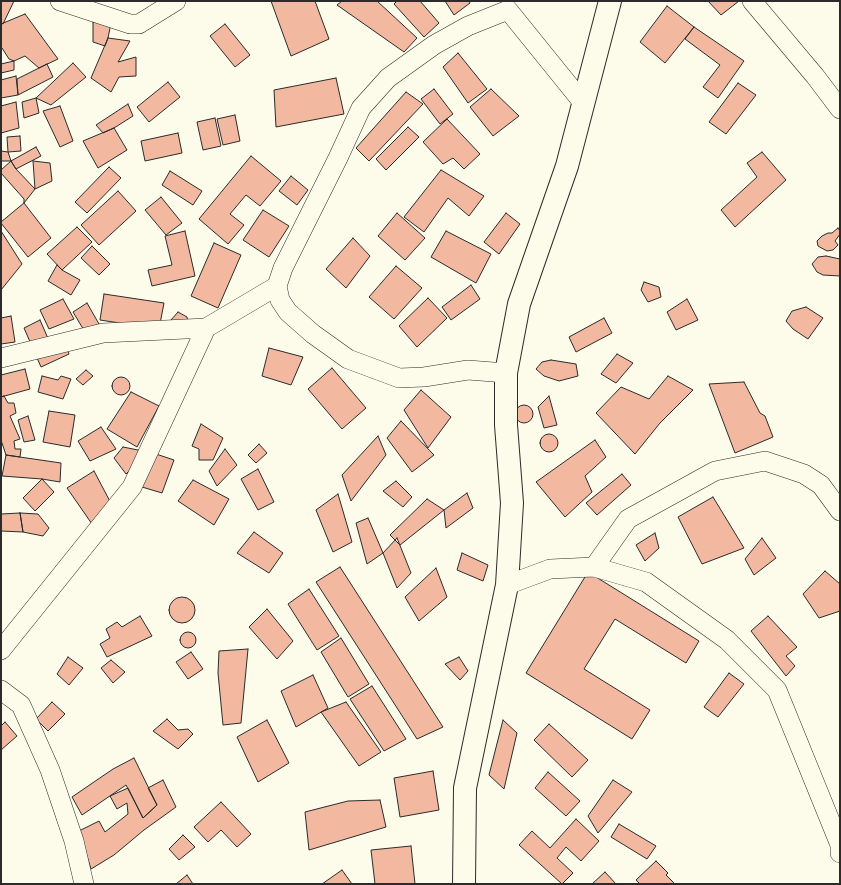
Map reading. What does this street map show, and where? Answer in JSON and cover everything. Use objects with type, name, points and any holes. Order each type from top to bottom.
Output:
[{"type":"street","points":[[60,1],[130,24],[139,24],[176,1]]},
{"type":"street","points":[[464,884],[465,788],[507,584],[512,502],[506,425],[506,373],[520,304],[568,166],[610,1]]},
{"type":"street","points":[[752,1],[816,76],[840,109]]},
{"type":"street","points":[[506,373],[468,370],[424,377],[399,378],[348,359],[313,334],[288,312],[280,300],[277,286],[283,268],[338,158],[361,108],[388,78],[434,45],[506,5],[584,104]]},
{"type":"street","points":[[1,358],[103,332],[206,328],[277,286]]},
{"type":"street","points":[[1,650],[132,487],[206,328]]},
{"type":"street","points":[[594,567],[628,519],[715,471],[766,461],[804,474],[821,485],[840,511]]},
{"type":"street","points":[[507,584],[550,569],[594,567],[646,582],[727,640],[777,690],[840,845],[840,853]]},
{"type":"street","points":[[1,690],[21,705],[50,770],[74,840],[84,884]]},
{"type":"building","points":[[1,1],[14,1],[3,24],[1,23]]},
{"type":"building","points":[[271,1],[315,1],[329,39],[291,56]]},
{"type":"building","points":[[342,1],[377,1],[417,38],[404,52],[337,5]]},
{"type":"building","points":[[397,1],[420,1],[439,23],[424,37],[394,4]]},
{"type":"building","points":[[445,1],[469,1],[470,3],[454,15]]},
{"type":"building","points":[[708,1],[739,1],[721,15]]},
{"type":"building","points":[[667,6],[694,27],[665,63],[640,42]]},
{"type":"building","points":[[25,14],[58,59],[39,68],[25,56],[14,61],[9,59],[1,48],[1,24]]},
{"type":"building","points":[[93,22],[111,23],[105,46],[93,42]]},
{"type":"building","points":[[225,24],[250,55],[235,67],[210,36]]},
{"type":"building","points":[[694,27],[744,61],[718,98],[703,87],[720,65],[685,39]]},
{"type":"building","points":[[108,38],[130,41],[118,62],[136,57],[136,76],[119,77],[111,92],[91,78]]},
{"type":"building","points":[[458,53],[487,89],[468,103],[443,67]]},
{"type":"building","points":[[14,61],[14,70],[1,73],[1,64]]},
{"type":"building","points":[[73,63],[86,77],[51,105],[36,98]]},
{"type":"building","points":[[47,64],[53,77],[18,95],[17,79]]},
{"type":"building","points":[[16,76],[18,95],[1,98],[1,80]]},
{"type":"building","points":[[336,78],[344,114],[276,127],[274,90]]},
{"type":"building","points":[[168,82],[180,97],[149,122],[137,107]]},
{"type":"building","points":[[738,83],[756,95],[726,134],[709,122]]},
{"type":"building","points":[[434,89],[453,114],[440,124],[421,99]]},
{"type":"building","points":[[491,89],[519,116],[493,136],[470,107]]},
{"type":"building","points":[[406,92],[423,104],[369,161],[356,148]]},
{"type":"building","points":[[36,98],[39,113],[24,118],[22,102]]},
{"type":"building","points":[[16,102],[19,128],[1,133],[1,106]]},
{"type":"building","points":[[128,104],[133,116],[103,133],[96,125]]},
{"type":"building","points":[[60,106],[73,141],[60,147],[43,111]]},
{"type":"building","points":[[235,115],[240,141],[223,145],[217,119]]},
{"type":"building","points":[[215,118],[221,146],[203,150],[197,122]]},
{"type":"building","points":[[447,119],[480,154],[464,169],[453,158],[443,164],[423,142]]},
{"type":"building","points":[[408,127],[419,137],[386,170],[376,159]]},
{"type":"building","points":[[114,128],[127,150],[98,168],[83,141]]},
{"type":"building","points":[[178,133],[182,153],[145,161],[141,141]]},
{"type":"building","points":[[20,136],[21,151],[8,152],[7,137]]},
{"type":"building","points":[[36,147],[41,156],[16,169],[11,161]]},
{"type":"building","points":[[1,151],[8,152],[11,161],[1,161]]},
{"type":"building","points":[[762,152],[786,180],[735,227],[721,210],[757,177],[747,163]]},
{"type":"building","points":[[251,156],[281,181],[260,206],[246,195],[230,214],[244,225],[228,244],[199,219]]},
{"type":"building","points":[[11,161],[16,169],[35,189],[24,203],[24,199],[1,173],[1,170]]},
{"type":"building","points":[[33,161],[50,163],[52,181],[35,189]]},
{"type":"building","points":[[109,167],[121,178],[87,213],[75,202]]},
{"type":"building","points":[[441,170],[484,196],[469,216],[448,198],[424,232],[404,217]]},
{"type":"building","points":[[170,171],[202,191],[193,205],[162,185]]},
{"type":"building","points":[[291,176],[308,190],[297,205],[279,191]]},
{"type":"building","points":[[118,191],[136,211],[99,245],[81,225]]},
{"type":"building","points":[[161,197],[182,223],[166,235],[145,210]]},
{"type":"building","points":[[24,203],[51,238],[28,257],[1,223]]},
{"type":"building","points":[[263,210],[289,226],[269,257],[243,240]]},
{"type":"building","points":[[397,213],[425,238],[405,260],[378,236]]},
{"type":"building","points":[[506,213],[520,224],[499,254],[484,242]]},
{"type":"building","points":[[77,227],[92,242],[62,270],[47,254]]},
{"type":"building","points":[[838,228],[840,234],[835,241],[838,245],[833,250],[827,251],[818,246],[817,241],[822,236],[832,233]]},
{"type":"building","points":[[1,231],[22,264],[1,290]]},
{"type":"building","points":[[185,231],[195,276],[152,286],[148,270],[172,265],[165,236]]},
{"type":"building","points":[[446,231],[491,254],[476,283],[431,257]]},
{"type":"building","points":[[353,238],[370,256],[346,288],[326,269]]},
{"type":"building","points":[[214,243],[241,255],[218,308],[191,296]]},
{"type":"building","points":[[92,246],[110,264],[99,275],[81,258]]},
{"type":"building","points":[[826,256],[840,259],[840,276],[823,275],[817,272],[812,264],[818,257]]},
{"type":"building","points":[[57,265],[62,270],[80,280],[71,295],[48,281]]},
{"type":"building","points":[[396,266],[422,288],[394,319],[369,297]]},
{"type":"building","points":[[644,282],[659,287],[661,297],[648,302],[641,290]]},
{"type":"building","points":[[471,285],[480,299],[451,320],[442,307]]},
{"type":"building","points":[[104,294],[164,303],[159,329],[100,320]]},
{"type":"building","points":[[428,298],[447,318],[417,347],[399,326]]},
{"type":"building","points":[[63,299],[74,319],[49,329],[40,310]]},
{"type":"building","points":[[687,299],[698,320],[676,330],[667,312]]},
{"type":"building","points":[[87,303],[99,324],[85,332],[73,312]]},
{"type":"building","points":[[806,307],[823,318],[808,339],[793,329],[786,321],[792,311]]},
{"type":"building","points":[[178,312],[187,317],[189,327],[169,329],[171,320]]},
{"type":"building","points":[[11,316],[15,342],[1,344],[1,318]]},
{"type":"building","points":[[604,318],[612,333],[576,352],[569,337]]},
{"type":"building","points":[[40,320],[50,343],[62,338],[69,354],[41,367],[24,328]]},
{"type":"building","points":[[269,348],[303,357],[291,385],[262,376]]},
{"type":"building","points":[[617,354],[633,363],[616,383],[601,374]]},
{"type":"building","points":[[551,360],[576,364],[578,376],[559,381],[544,376],[536,369],[542,362]]},
{"type":"building","points":[[332,368],[366,408],[342,429],[308,389]]},
{"type":"building","points":[[25,369],[30,389],[1,397],[1,375]]},
{"type":"building","points":[[86,370],[93,376],[83,385],[76,379]]},
{"type":"building","points":[[42,376],[58,380],[61,376],[71,379],[63,399],[38,392]]},
{"type":"building","points":[[668,376],[693,390],[660,423],[635,454],[596,413],[621,387],[649,399]]},
{"type":"building","points":[[117,377],[125,377],[130,382],[128,393],[125,395],[117,395],[112,390],[112,382]]},
{"type":"building","points":[[744,382],[760,413],[765,416],[773,437],[735,453],[709,384]]},
{"type":"building","points":[[421,390],[451,417],[428,448],[404,410]]},
{"type":"building","points":[[131,392],[159,406],[137,447],[107,429]]},
{"type":"building","points":[[4,396],[8,403],[14,403],[16,413],[10,416],[20,439],[14,441],[15,449],[21,449],[20,457],[6,455],[1,440],[1,397]]},
{"type":"building","points":[[549,396],[557,425],[544,428],[538,407]]},
{"type":"building","points":[[524,405],[530,408],[533,414],[530,420],[524,423],[518,420],[515,414],[518,408]]},
{"type":"building","points":[[49,411],[75,415],[70,447],[43,442]]},
{"type":"building","points":[[28,416],[35,440],[24,442],[18,420]]},
{"type":"building","points":[[401,421],[434,455],[412,472],[387,438]]},
{"type":"building","points":[[201,424],[223,438],[213,460],[199,460],[199,449],[192,446]]},
{"type":"building","points":[[101,427],[116,449],[90,461],[78,441]]},
{"type":"building","points":[[549,434],[555,437],[558,443],[555,449],[549,452],[543,449],[540,443],[543,437]]},
{"type":"building","points":[[378,436],[386,455],[351,501],[342,475]]},
{"type":"building","points":[[595,440],[606,457],[585,476],[592,492],[565,517],[536,482]]},
{"type":"building","points":[[259,444],[267,453],[256,463],[248,455]]},
{"type":"building","points":[[123,447],[148,452],[126,474],[114,458]]},
{"type":"building","points":[[225,449],[237,465],[217,486],[209,471]]},
{"type":"building","points":[[153,453],[174,460],[162,493],[142,487]]},
{"type":"building","points":[[6,455],[61,463],[60,482],[2,476]]},
{"type":"building","points":[[258,469],[274,502],[258,510],[241,479]]},
{"type":"building","points":[[94,471],[114,509],[92,524],[67,488]]},
{"type":"building","points":[[622,474],[631,485],[597,515],[586,503]]},
{"type":"building","points":[[42,479],[54,492],[35,511],[23,498]]},
{"type":"building","points":[[193,480],[229,499],[214,525],[178,501]]},
{"type":"building","points":[[396,481],[412,497],[403,507],[383,491]]},
{"type":"building","points":[[467,493],[473,508],[446,528],[444,510]]},
{"type":"building","points":[[338,494],[352,542],[333,552],[316,510]]},
{"type":"building","points":[[713,497],[744,548],[702,564],[678,517]]},
{"type":"building","points":[[427,499],[444,510],[400,545],[390,535]]},
{"type":"building","points":[[20,513],[23,532],[1,531],[1,514]]},
{"type":"building","points":[[20,513],[38,514],[49,528],[43,536],[23,532]]},
{"type":"building","points":[[368,518],[383,553],[367,564],[356,523]]},
{"type":"building","points":[[254,532],[283,553],[269,573],[237,553]]},
{"type":"building","points":[[655,533],[659,548],[645,561],[636,545]]},
{"type":"building","points":[[397,538],[411,573],[397,588],[383,553]]},
{"type":"building","points":[[762,538],[776,558],[754,575],[745,559]]},
{"type":"building","points":[[462,553],[488,565],[483,581],[457,570]]},
{"type":"building","points":[[340,567],[443,727],[417,739],[316,582]]},
{"type":"building","points":[[436,568],[447,597],[419,621],[405,597]]},
{"type":"building","points":[[825,571],[840,584],[840,611],[819,618],[803,594]]},
{"type":"building","points":[[588,572],[699,641],[686,663],[615,619],[584,669],[650,710],[632,739],[526,673]]},
{"type":"building","points":[[309,589],[339,636],[317,650],[288,604]]},
{"type":"building","points":[[182,597],[191,601],[195,610],[191,619],[182,623],[173,619],[169,610],[173,601]]},
{"type":"building","points":[[267,609],[293,641],[277,659],[249,627]]},
{"type":"building","points":[[140,616],[152,636],[107,657],[100,644],[110,638],[106,629],[117,622],[122,627]]},
{"type":"building","points":[[768,616],[797,647],[786,656],[795,666],[786,676],[751,631]]},
{"type":"building","points":[[185,632],[191,632],[196,637],[194,646],[191,648],[185,648],[180,643],[180,637]]},
{"type":"building","points":[[341,638],[369,684],[348,697],[321,652]]},
{"type":"building","points":[[248,649],[241,723],[223,725],[218,673],[219,651]]},
{"type":"building","points":[[191,652],[203,669],[188,679],[176,662]]},
{"type":"building","points":[[68,657],[83,668],[69,685],[57,674]]},
{"type":"building","points":[[459,657],[468,671],[460,680],[445,664]]},
{"type":"building","points":[[111,660],[125,672],[113,683],[101,668]]},
{"type":"building","points":[[729,673],[744,684],[718,717],[704,707]]},
{"type":"building","points":[[313,675],[328,708],[296,727],[281,691]]},
{"type":"building","points":[[372,686],[406,739],[384,751],[350,699]]},
{"type":"building","points":[[52,702],[65,714],[48,731],[36,719]]},
{"type":"building","points":[[346,702],[381,752],[359,766],[321,712]]},
{"type":"building","points":[[167,719],[178,730],[188,729],[193,734],[178,749],[153,731]]},
{"type":"building","points":[[267,720],[289,763],[258,782],[237,737]]},
{"type":"building","points":[[503,720],[517,733],[504,789],[489,775]]},
{"type":"building","points":[[5,722],[17,736],[1,750],[1,726]]},
{"type":"building","points":[[549,724],[588,760],[572,777],[534,740]]},
{"type":"building","points":[[134,758],[157,805],[143,818],[126,785],[82,815],[72,797],[113,769]]},
{"type":"building","points":[[433,771],[439,810],[400,817],[394,778]]},
{"type":"building","points":[[548,772],[580,801],[566,816],[535,788]]},
{"type":"building","points":[[163,780],[176,807],[144,830],[114,855],[91,869],[79,831],[99,821],[105,832],[128,814],[127,803],[117,809],[110,796],[128,788],[143,818],[157,805],[148,788]]},
{"type":"building","points":[[613,780],[632,792],[598,833],[588,816]]},
{"type":"building","points":[[380,800],[386,827],[309,850],[305,812],[348,801]]},
{"type":"building","points":[[221,802],[251,834],[237,847],[221,830],[208,842],[194,827]]},
{"type":"building","points":[[576,819],[599,841],[581,861],[566,847],[557,858],[573,873],[562,884],[519,845],[532,831],[550,848]]},
{"type":"building","points":[[619,824],[656,846],[647,859],[611,837]]},
{"type":"building","points":[[183,835],[195,847],[179,860],[169,849]]},
{"type":"building","points":[[411,846],[415,884],[375,884],[371,850]]},
{"type":"building","points":[[656,861],[668,873],[666,875],[675,884],[640,884],[636,880]]},
{"type":"building","points":[[342,870],[352,884],[322,884]]},
{"type":"building","points":[[605,872],[616,884],[592,884]]},
{"type":"building","points":[[187,875],[193,884],[176,884]]}]
